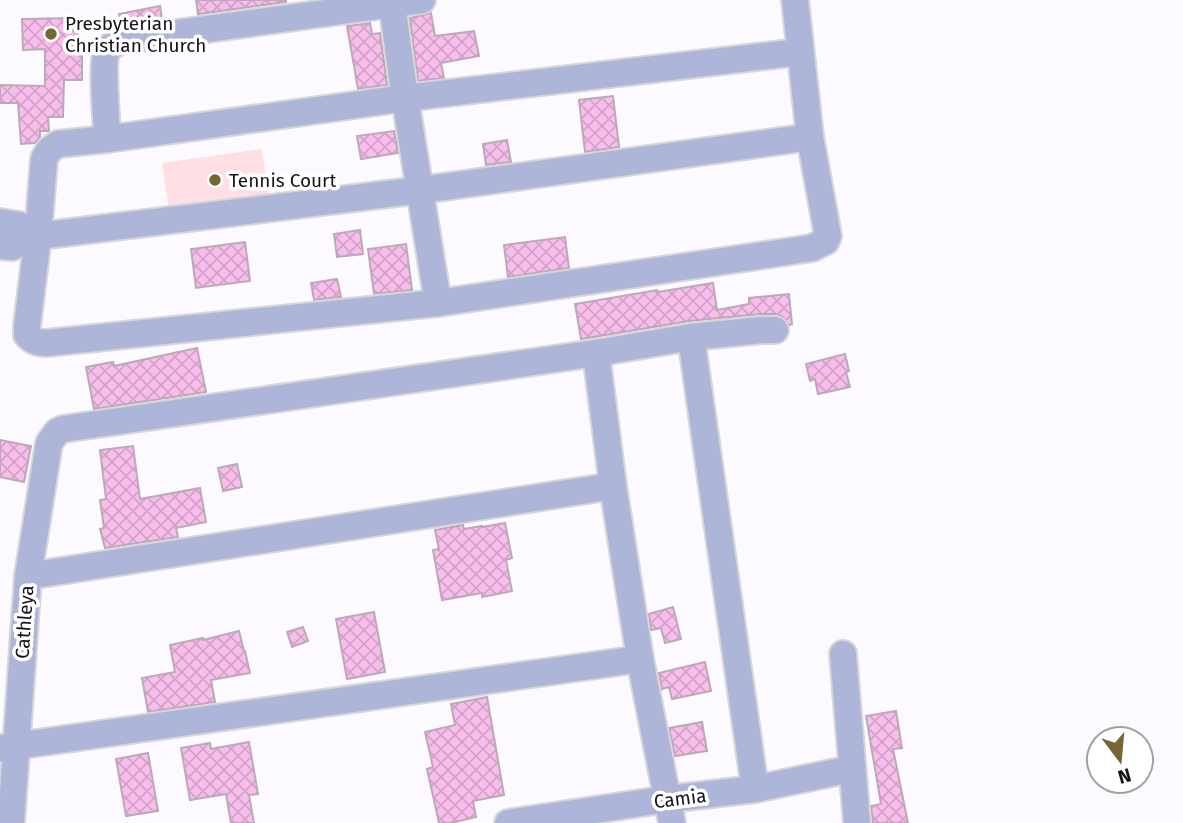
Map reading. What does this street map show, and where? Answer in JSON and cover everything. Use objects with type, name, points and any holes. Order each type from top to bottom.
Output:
[{"type":"street","points":[[107,139],[106,52],[113,44],[126,40],[422,0]]},
{"type":"street","points":[[795,0],[810,137],[828,236],[820,245],[438,303],[46,343],[30,339],[27,335],[44,159],[49,150],[58,144],[800,52]]},
{"type":"street","points":[[392,4],[438,303]]},
{"type":"street","points":[[0,246],[12,247],[38,236],[421,190],[810,137]]},
{"type":"street","points":[[0,222],[19,225],[38,236]]},
{"type":"street","points":[[670,811],[640,659],[613,485],[597,353],[691,337],[775,330]]},
{"type":"street","points":[[691,337],[755,789]]},
{"type":"street","name":"Cathleya","points":[[11,823],[8,747],[27,576],[49,443],[57,432],[597,353]]},
{"type":"street","points":[[27,576],[613,485]]},
{"type":"street","points":[[843,654],[857,823]]},
{"type":"street","points":[[8,747],[640,659]]},
{"type":"street","name":"Camia","points":[[508,823],[670,811],[755,789],[851,769]]},
{"type":"shaded area","name":"Tennis Court","points":[[262,149],[269,197],[169,211],[162,163]]},
{"type":"building","points":[[196,0],[286,0],[286,2],[198,14]]},
{"type":"building","points":[[160,6],[162,19],[121,25],[119,14]]},
{"type":"building","points":[[431,13],[435,36],[474,31],[479,56],[441,63],[444,78],[418,81],[410,18]]},
{"type":"building","points":[[78,18],[82,80],[64,80],[63,117],[48,117],[49,131],[40,131],[40,137],[35,143],[21,144],[18,103],[0,103],[0,85],[45,86],[45,49],[23,50],[22,19]]},
{"type":"building","points":[[370,23],[372,34],[380,33],[387,85],[358,89],[347,26]]},
{"type":"building","points":[[613,96],[619,147],[585,152],[579,100]]},
{"type":"building","points":[[394,131],[398,153],[361,159],[357,136]]},
{"type":"building","points":[[507,140],[511,162],[486,165],[483,144]]},
{"type":"building","points":[[360,230],[363,254],[337,257],[334,234]]},
{"type":"building","points":[[565,237],[569,268],[508,277],[504,245]]},
{"type":"building","points":[[245,242],[250,281],[196,288],[191,249]]},
{"type":"building","points":[[406,244],[412,290],[374,294],[368,249]]},
{"type":"building","points":[[337,279],[341,297],[314,300],[311,283]]},
{"type":"building","points":[[713,283],[717,310],[749,304],[749,298],[789,294],[792,324],[789,325],[782,316],[760,314],[689,321],[581,339],[575,304]]},
{"type":"building","points":[[197,348],[206,392],[94,409],[86,367],[113,362],[114,366]]},
{"type":"building","points":[[845,354],[850,387],[818,394],[815,379],[810,381],[806,364]]},
{"type":"building","points":[[0,440],[31,446],[24,482],[0,477]]},
{"type":"building","points":[[133,446],[140,499],[200,488],[206,522],[176,528],[178,537],[105,548],[100,529],[104,528],[100,500],[106,499],[100,450]]},
{"type":"building","points":[[237,464],[242,487],[223,491],[218,468]]},
{"type":"building","points":[[505,523],[512,558],[506,560],[512,591],[482,597],[482,593],[442,600],[433,550],[439,549],[435,530],[463,525],[464,529]]},
{"type":"building","points":[[673,607],[681,639],[665,643],[661,628],[651,630],[649,614]]},
{"type":"building","points":[[374,612],[385,672],[347,679],[336,619]]},
{"type":"building","points":[[303,627],[308,641],[292,647],[287,632]]},
{"type":"building","points":[[239,631],[250,673],[211,680],[215,702],[148,712],[142,678],[175,672],[170,645]]},
{"type":"building","points":[[705,662],[711,691],[672,699],[669,687],[662,689],[659,673]]},
{"type":"building","points":[[487,697],[504,795],[473,801],[476,817],[439,823],[427,769],[433,767],[425,732],[455,725],[451,704]]},
{"type":"building","points":[[896,711],[902,748],[893,749],[908,823],[873,823],[871,806],[881,804],[866,716]]},
{"type":"building","points":[[702,722],[707,751],[675,756],[669,728]]},
{"type":"building","points":[[249,742],[258,794],[249,795],[254,823],[231,823],[226,794],[190,800],[181,748],[210,743],[211,749]]},
{"type":"building","points":[[148,753],[158,811],[126,816],[116,759]]},
{"type":"place","name":"Presbyterian Christian Church","points":[[51,34]]},
{"type":"place","name":"Tennis Court","points":[[215,180]]}]
